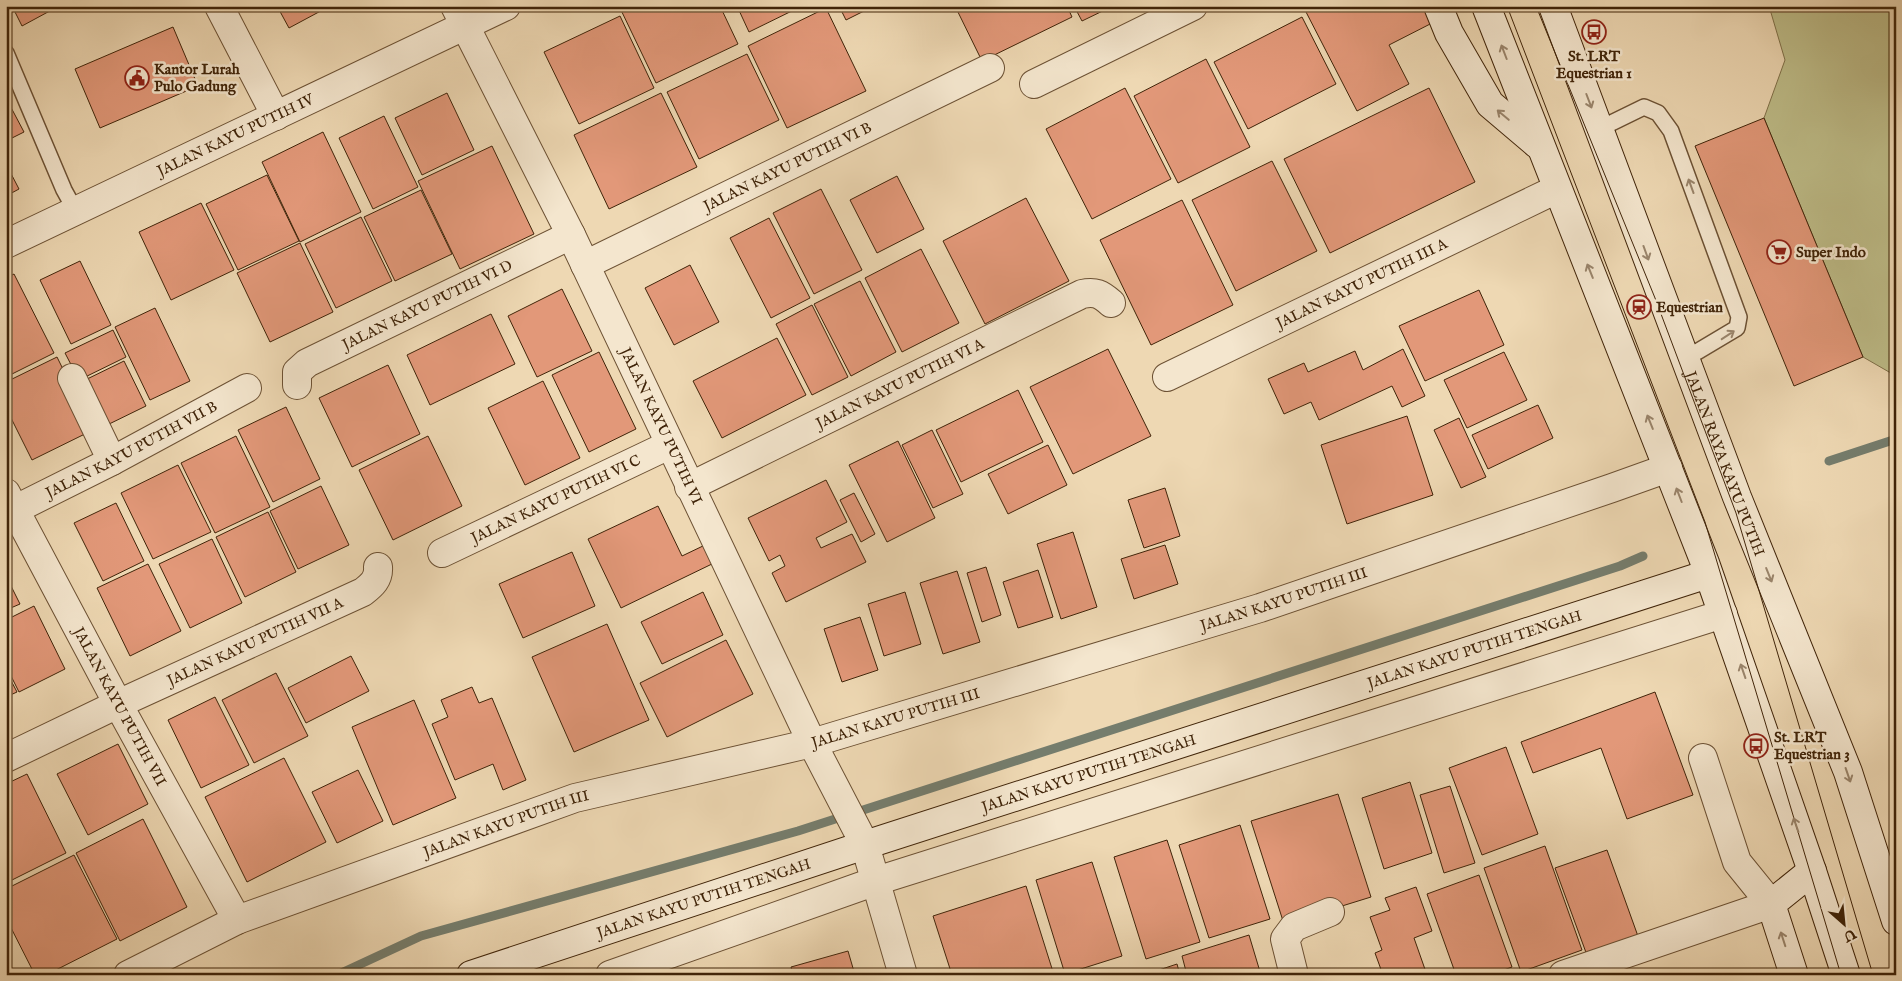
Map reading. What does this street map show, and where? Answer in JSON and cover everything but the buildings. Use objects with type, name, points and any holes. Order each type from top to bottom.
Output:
[{"type":"street","points":[[220,6],[276,116]]},
{"type":"street","name":"JALAN KAYU PUTIH IV","points":[[6,244],[276,116],[460,17],[506,6]]},
{"type":"street","points":[[1034,84],[1193,6]]},
{"type":"street","points":[[1438,6],[1449,33],[1490,104],[1540,146]]},
{"type":"street","points":[[1486,6],[1668,468],[1723,614],[1846,975]]},
{"type":"street","name":"JALAN RAYA KAYU PUTIH","points":[[1553,6],[1737,497],[1848,772],[1893,905]]},
{"type":"street","name":"JALAN KAYU PUTIH VI","points":[[460,17],[570,235],[816,752],[860,836],[876,881],[903,975]]},
{"type":"street","name":"JALAN KAYU PUTIH VI B","points":[[584,265],[990,68]]},
{"type":"street","name":"JALAN KAYU PUTIH III A","points":[[1166,377],[1557,189]]},
{"type":"street","name":"JALAN KAYU PUTIH VI D","points":[[297,385],[298,372],[308,362],[570,235]]},
{"type":"street","name":"JALAN KAYU PUTIH VI A","points":[[689,487],[1082,294],[1092,292],[1101,294],[1111,303]]},
{"type":"street","points":[[72,378],[112,461]]},
{"type":"street","name":"JALAN KAYU PUTIH VII B","points":[[9,506],[112,461],[247,388]]},
{"type":"street","name":"JALAN KAYU PUTIH VI C","points":[[442,552],[669,445]]},
{"type":"street","name":"JALAN KAYU PUTIH III","points":[[128,975],[237,920],[575,798],[816,752],[1260,608],[1603,492],[1668,468]]},
{"type":"street","name":"JALAN KAYU PUTIH VII","points":[[9,506],[237,920]]},
{"type":"street","name":"JALAN KAYU PUTIH VII A","points":[[6,758],[118,704],[363,592],[375,582],[378,567]]},
{"type":"street","name":"JALAN KAYU PUTIH TENGAH","points":[[471,975],[860,836],[1706,569]]},
{"type":"street","points":[[610,975],[876,881],[1723,614]]},
{"type":"street","points":[[1703,758],[1736,862],[1772,904],[1794,975]]},
{"type":"street","points":[[1563,975],[1772,904],[1812,871]]},
{"type":"street","points":[[1294,975],[1285,939],[1294,927],[1330,912]]},
{"type":"lane","points":[[6,53],[64,190],[75,210]]},
{"type":"lane","points":[[1600,129],[1644,107],[1658,113],[1671,131],[1739,318],[1737,328],[1685,359]]},
{"type":"shaded area","points":[[1769,6],[1896,6],[1896,376],[1863,357],[1764,118],[1785,60]]},
{"type":"waterway","points":[[1829,461],[1896,439]]},
{"type":"waterway","points":[[337,975],[421,936],[798,831],[1620,566],[1643,556]]},
{"type":"tram line","points":[[1507,6],[1705,522],[1841,975]]},
{"type":"tram line","points":[[1536,6],[1655,298],[1736,513],[1873,975]]},
{"type":"place","name":"St. LRT Equestrian 1","points":[[1594,32]]},
{"type":"place","name":"Kantor Lurah Pulo Gadung","points":[[137,78]]},
{"type":"place","name":"Super Indo","points":[[1779,252]]},
{"type":"place","name":"Equestrian","points":[[1639,307]]},
{"type":"place","name":"St. LRT Equestrian 3","points":[[1756,746]]}]
